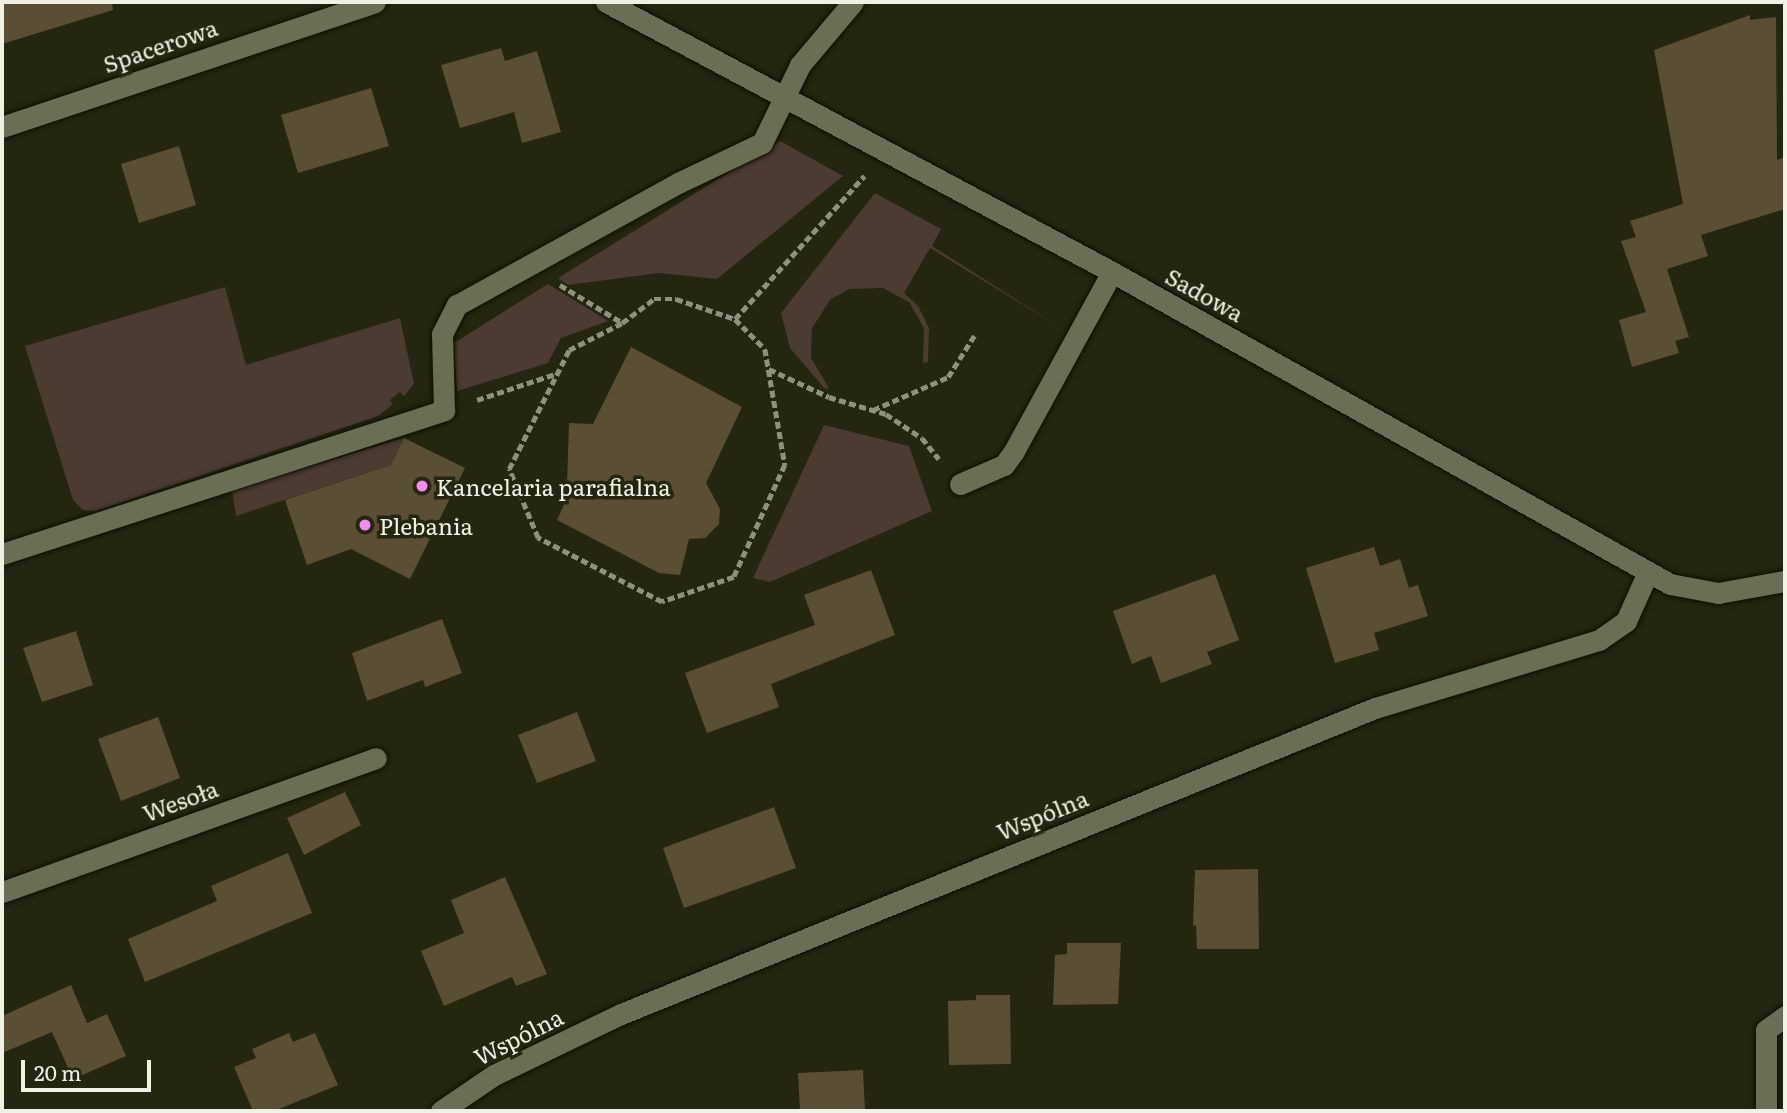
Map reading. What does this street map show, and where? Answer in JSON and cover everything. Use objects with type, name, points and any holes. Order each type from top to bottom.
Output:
[{"type":"street","name":"Spacerowa","points":[[2,127],[375,2]]},
{"type":"street","name":"Sadowa","points":[[606,2],[1112,272],[1648,572],[1682,588],[1718,593],[1785,581]]},
{"type":"street","points":[[2,554],[444,410],[440,348],[450,316],[466,298],[762,143],[783,95],[800,65],[853,2]]},
{"type":"street","points":[[960,484],[1004,465],[1112,272]]},
{"type":"street","name":"Wspólna","points":[[441,1111],[494,1075],[621,1014],[1375,708],[1599,640],[1626,621],[1648,572]]},
{"type":"street","name":"Wesoła","points":[[2,892],[376,758]]},
{"type":"street","points":[[1766,1111],[1766,1030],[1785,1016]]},
{"type":"path","points":[[735,319],[859,185],[880,147]]},
{"type":"path","points":[[539,261],[551,279],[622,323]]},
{"type":"path","points":[[654,299],[676,299],[735,319],[765,349],[785,464],[734,577],[662,602],[538,538],[509,469],[569,349],[622,323],[654,299]]},
{"type":"path","points":[[873,410],[948,377],[974,336]]},
{"type":"path","points":[[769,369],[829,397],[873,410],[922,438],[960,484]]},
{"type":"path","points":[[444,410],[556,374]]},
{"type":"shaded area","points":[[780,141],[843,176],[717,279],[659,273],[568,285],[558,278]]},
{"type":"shaded area","points":[[875,193],[941,229],[932,246],[1061,328],[930,248],[904,293],[918,306],[929,328],[928,362],[923,363],[924,328],[909,302],[883,288],[849,289],[830,300],[812,328],[811,358],[829,388],[825,389],[790,348],[781,313]]},
{"type":"shaded area","points":[[548,284],[608,321],[561,338],[548,363],[457,391],[454,343]]},
{"type":"shaded area","points":[[225,287],[246,365],[400,318],[414,384],[404,396],[400,392],[390,400],[393,404],[378,416],[96,511],[83,510],[73,500],[25,346]]},
{"type":"shaded area","points":[[824,425],[909,446],[932,511],[770,582],[753,578]]},
{"type":"shaded area","points":[[404,438],[391,465],[236,516],[232,490]]},
{"type":"building","points":[[2,2],[112,2],[113,10],[2,44]]},
{"type":"building","points":[[1750,15],[1750,20],[1776,17],[1777,160],[1785,157],[1785,209],[1701,235],[1708,256],[1667,269],[1689,337],[1675,341],[1679,353],[1632,367],[1619,320],[1646,312],[1621,241],[1636,237],[1630,221],[1683,204],[1654,50]]},
{"type":"building","points":[[501,48],[505,61],[537,51],[561,132],[522,143],[514,112],[460,128],[441,65]]},
{"type":"building","points":[[371,88],[389,146],[298,173],[281,115]]},
{"type":"building","points":[[179,146],[196,205],[139,223],[121,164]]},
{"type":"building","points":[[631,347],[742,407],[706,483],[720,509],[719,524],[705,538],[689,539],[680,575],[659,573],[557,520],[572,487],[567,485],[569,423],[593,424]]},
{"type":"building","name":"Plebania","points":[[404,438],[465,468],[410,579],[351,549],[307,565],[285,500],[391,465]]},
{"type":"building","points":[[1374,547],[1380,566],[1400,559],[1409,588],[1418,585],[1428,616],[1374,633],[1379,650],[1335,663],[1306,568]]},
{"type":"building","points":[[871,570],[895,635],[771,684],[779,707],[707,733],[685,673],[815,625],[804,595]]},
{"type":"building","points":[[1215,574],[1239,640],[1207,652],[1212,664],[1161,683],[1151,656],[1132,664],[1113,611]]},
{"type":"building","points":[[442,619],[462,673],[425,687],[423,680],[367,701],[352,653]]},
{"type":"building","points":[[76,631],[93,685],[42,702],[23,648]]},
{"type":"building","points":[[577,712],[596,761],[537,783],[518,735]]},
{"type":"building","points":[[158,717],[180,778],[121,801],[98,739]]},
{"type":"building","points":[[345,792],[361,825],[304,855],[287,818]]},
{"type":"building","points":[[774,807],[796,868],[684,908],[663,848]]},
{"type":"building","points":[[288,853],[312,913],[145,982],[128,939],[217,901],[211,886]]},
{"type":"building","points":[[1258,869],[1259,949],[1197,949],[1196,925],[1193,926],[1195,870]]},
{"type":"building","points":[[505,877],[547,974],[516,986],[512,977],[444,1006],[421,951],[464,933],[451,900]]},
{"type":"building","points":[[1067,943],[1121,943],[1118,1004],[1053,1005],[1055,955],[1067,954]]},
{"type":"building","points":[[71,985],[87,1023],[107,1014],[126,1056],[73,1079],[52,1032],[2,1053],[2,1016]]},
{"type":"building","points":[[976,995],[1010,995],[1011,1064],[949,1065],[948,1001],[976,1000]]},
{"type":"building","points":[[289,1033],[293,1042],[315,1033],[338,1085],[274,1111],[253,1111],[234,1067],[256,1058],[252,1049]]},
{"type":"building","points":[[863,1070],[865,1111],[800,1111],[798,1073]]},
{"type":"place","name":"Kancelaria parafialna","points":[[422,486]]},
{"type":"place","name":"Plebania","points":[[365,525]]}]
